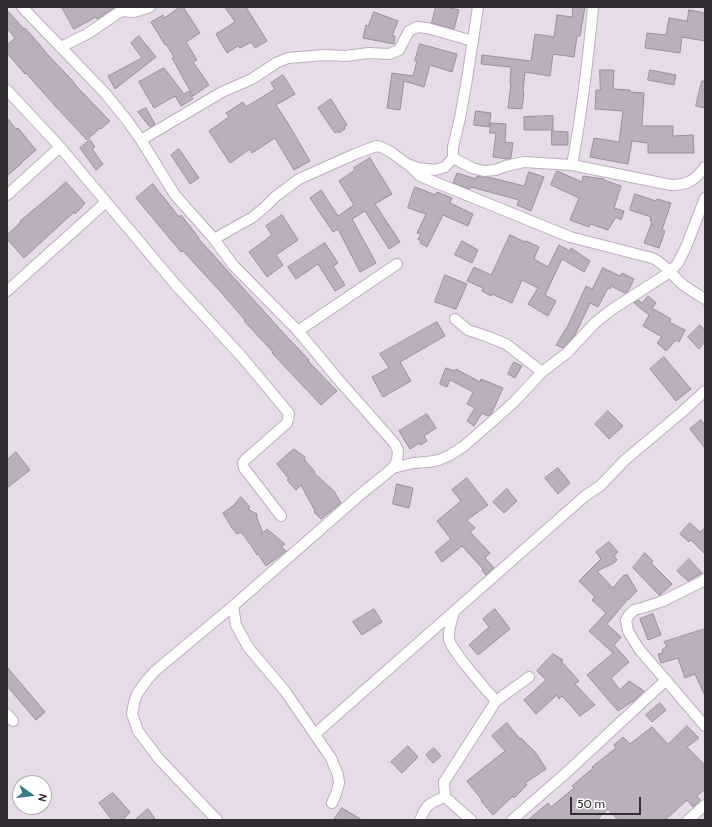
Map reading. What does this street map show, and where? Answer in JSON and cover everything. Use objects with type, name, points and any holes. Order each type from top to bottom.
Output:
[{"type":"street","points":[[22,7],[104,92],[141,140],[174,195],[214,239],[233,265],[298,331],[395,444],[398,450],[413,463]]},
{"type":"street","points":[[61,47],[87,34],[120,9],[134,12],[150,7]]},
{"type":"street","points":[[407,164],[418,168],[435,170],[445,167],[453,158],[453,147],[465,92],[478,7]]},
{"type":"street","points":[[572,166],[585,82],[593,7]]},
{"type":"street","points":[[141,140],[222,92],[252,79],[276,63],[288,58],[325,55],[345,56],[389,54],[399,50],[408,31],[417,27],[427,28],[473,41]]},
{"type":"street","points":[[7,90],[60,147],[175,284],[242,357],[289,414],[287,423],[243,463],[244,468],[281,516]]},
{"type":"street","points":[[214,239],[253,217],[275,197],[299,179],[376,146],[391,152],[420,176],[570,237],[652,258],[663,264],[692,291],[705,298]]},
{"type":"street","points":[[7,195],[60,147]]},
{"type":"street","points":[[453,158],[472,168],[484,171],[495,170],[524,162],[572,166],[671,185],[682,185],[694,180],[705,167]]},
{"type":"street","points":[[393,468],[413,463],[439,460],[450,456],[493,422],[542,372],[567,353],[595,323],[611,310],[670,272],[681,258],[705,198]]},
{"type":"street","points":[[7,291],[106,202]]},
{"type":"street","points":[[298,331],[397,264]]},
{"type":"street","points":[[455,319],[468,330],[506,344],[542,372]]},
{"type":"street","points":[[315,734],[586,496],[600,486],[625,460],[682,412],[705,390]]},
{"type":"street","points":[[216,820],[159,759],[138,731],[132,714],[137,694],[155,671],[393,468],[397,460],[398,450]]},
{"type":"street","points":[[704,583],[663,601],[634,610],[629,614],[626,620],[628,631],[639,649],[705,726]]},
{"type":"street","points":[[233,606],[236,625],[248,647],[284,691],[331,758],[338,775],[339,783],[332,803]]},
{"type":"street","points":[[454,612],[450,628],[449,641],[459,656],[496,701]]},
{"type":"street","points":[[471,820],[445,797],[444,782],[496,701],[529,676]]},
{"type":"street","points":[[512,820],[566,773],[666,680]]},
{"type":"street","points":[[420,820],[426,806],[445,797]]},
{"type":"street","points":[[688,820],[705,805]]},
{"type":"building","points":[[62,7],[115,7],[97,19],[96,17],[74,29]]},
{"type":"building","points":[[180,7],[183,7],[200,33],[186,42],[197,60],[193,62],[209,85],[193,96],[172,58],[174,57],[151,22],[163,15],[164,18]]},
{"type":"building","points":[[225,7],[246,7],[267,41],[255,48],[251,42],[240,48],[238,46],[227,53],[216,34],[235,22]]},
{"type":"building","points":[[436,7],[447,7],[459,10],[454,29],[432,23]]},
{"type":"building","points":[[573,7],[585,7],[580,36],[577,36],[574,57],[553,54],[550,76],[525,72],[522,109],[508,108],[511,67],[481,64],[482,55],[531,61],[535,34],[554,37],[557,15],[572,17]]},
{"type":"building","points":[[7,10],[110,121],[87,140],[7,53],[7,45],[15,38],[7,28]]},
{"type":"building","points":[[689,10],[705,13],[705,41],[682,37],[680,53],[645,48],[647,33],[666,35],[669,18],[687,21]]},
{"type":"building","points":[[374,12],[398,21],[392,36],[395,36],[394,44],[363,38],[366,25],[368,26]]},
{"type":"building","points":[[139,36],[156,57],[115,89],[108,76],[142,58],[131,43]]},
{"type":"building","points":[[420,44],[457,54],[452,72],[430,65],[424,87],[404,81],[400,110],[387,108],[392,73],[413,76],[417,61],[415,61]]},
{"type":"building","points":[[164,68],[184,94],[189,91],[193,99],[181,106],[175,96],[154,108],[139,82]]},
{"type":"building","points":[[600,70],[614,70],[613,89],[644,93],[642,126],[673,126],[673,136],[693,135],[694,153],[648,153],[648,143],[632,141],[628,164],[590,157],[594,138],[619,142],[623,111],[595,109],[596,90],[600,90]]},
{"type":"building","points":[[650,70],[676,75],[674,85],[648,80]]},
{"type":"building","points":[[283,75],[295,94],[276,105],[310,161],[294,170],[275,138],[252,153],[250,149],[230,163],[209,131],[229,117],[226,113],[243,102],[246,107],[275,89],[271,83]]},
{"type":"building","points":[[702,81],[705,81],[705,108],[696,106]]},
{"type":"building","points":[[331,99],[347,125],[344,127],[345,129],[339,133],[338,131],[335,133],[318,108]]},
{"type":"building","points":[[146,108],[155,124],[150,127],[138,112]]},
{"type":"building","points":[[476,111],[491,113],[489,127],[474,125]]},
{"type":"building","points":[[553,116],[553,130],[524,130],[524,117]]},
{"type":"building","points":[[7,118],[16,129],[18,128],[36,150],[7,176]]},
{"type":"building","points":[[491,123],[506,124],[505,142],[513,143],[511,158],[507,159],[493,157],[496,133],[490,133]]},
{"type":"building","points":[[552,131],[568,132],[568,145],[552,145]]},
{"type":"building","points":[[90,140],[95,147],[92,149],[103,164],[96,170],[80,148]]},
{"type":"building","points":[[179,149],[199,178],[190,184],[171,155]]},
{"type":"building","points":[[370,158],[392,194],[375,204],[400,242],[389,249],[365,211],[352,219],[376,263],[360,272],[338,229],[333,232],[310,198],[321,190],[338,216],[354,205],[339,181],[355,170],[354,168]]},
{"type":"building","points":[[557,171],[582,182],[583,176],[604,179],[621,186],[614,208],[624,211],[621,220],[616,217],[608,230],[590,224],[589,227],[570,220],[579,198],[551,185]]},
{"type":"building","points":[[529,172],[544,177],[531,211],[517,205],[519,200],[471,187],[470,189],[453,183],[457,173],[476,179],[477,176],[488,177],[524,186]]},
{"type":"building","points":[[66,182],[85,203],[75,214],[74,212],[24,258],[7,239],[7,235],[21,222],[20,221]]},
{"type":"building","points":[[153,184],[179,217],[181,215],[198,238],[309,360],[308,361],[337,391],[321,405],[272,353],[273,352],[244,321],[245,320],[219,290],[183,251],[181,252],[136,198]]},
{"type":"building","points":[[415,187],[436,195],[437,192],[452,198],[450,203],[473,214],[468,226],[443,215],[427,247],[420,243],[421,241],[418,239],[421,234],[417,233],[426,214],[408,208]]},
{"type":"building","points":[[635,194],[656,201],[657,199],[671,203],[662,230],[665,231],[659,248],[644,243],[652,222],[650,221],[651,217],[630,210]]},
{"type":"building","points":[[282,215],[298,240],[276,255],[283,265],[267,277],[249,252],[272,235],[266,226]]},
{"type":"building","points":[[510,235],[539,247],[534,259],[548,267],[559,245],[570,251],[571,248],[590,261],[584,272],[562,259],[545,295],[556,301],[548,316],[528,304],[538,288],[522,280],[512,303],[492,294],[491,296],[482,291],[483,288],[467,281],[474,267],[491,275]]},
{"type":"building","points":[[462,241],[478,250],[472,263],[455,255]]},
{"type":"building","points":[[325,243],[338,263],[333,266],[345,285],[335,291],[318,264],[296,279],[288,267]]},
{"type":"building","points":[[603,268],[620,276],[622,273],[634,279],[628,291],[625,293],[611,286],[610,289],[608,288],[598,307],[590,303],[575,335],[563,348],[556,345],[566,330],[586,286],[592,289]]},
{"type":"building","points":[[445,275],[467,284],[456,309],[435,302]]},
{"type":"building","points":[[648,296],[656,303],[652,308],[671,319],[669,322],[685,330],[679,342],[676,340],[666,351],[657,343],[662,337],[643,326],[649,315],[634,303],[638,300],[642,303]]},
{"type":"building","points":[[437,322],[445,336],[400,362],[411,381],[383,397],[372,377],[389,368],[380,354]]},
{"type":"building","points":[[700,325],[705,330],[705,342],[699,349],[688,337]]},
{"type":"building","points":[[664,357],[691,389],[676,401],[650,369]]},
{"type":"building","points":[[514,362],[522,366],[515,378],[508,374]]},
{"type":"building","points":[[446,368],[455,371],[456,369],[480,382],[481,379],[503,388],[491,414],[488,416],[482,413],[474,426],[467,421],[475,408],[467,404],[473,392],[450,380],[447,387],[440,384]]},
{"type":"building","points":[[608,411],[623,426],[609,439],[595,424]]},
{"type":"building","points":[[427,414],[436,428],[424,436],[427,441],[420,445],[419,443],[410,449],[399,431]]},
{"type":"building","points":[[701,420],[705,425],[705,448],[690,429]]},
{"type":"building","points":[[294,449],[305,457],[304,459],[315,472],[314,473],[334,491],[341,503],[321,519],[314,512],[315,511],[301,485],[296,490],[287,480],[289,479],[277,464]]},
{"type":"building","points":[[16,452],[30,470],[7,488],[7,460]]},
{"type":"building","points":[[558,468],[570,483],[558,494],[545,478]]},
{"type":"building","points":[[467,478],[488,505],[467,520],[475,528],[470,532],[490,553],[485,558],[494,568],[486,575],[482,570],[483,569],[462,546],[442,562],[435,552],[451,539],[437,521],[461,501],[452,490]]},
{"type":"building","points":[[397,484],[413,488],[409,508],[393,504]]},
{"type":"building","points":[[507,489],[517,501],[504,513],[493,502]]},
{"type":"building","points":[[241,497],[250,507],[248,509],[257,514],[257,518],[263,533],[267,529],[285,544],[281,547],[286,551],[266,566],[241,532],[237,534],[232,528],[223,513],[234,505]]},
{"type":"building","points":[[690,523],[700,532],[705,528],[705,554],[691,540],[689,542],[680,534]]},
{"type":"building","points":[[609,542],[618,552],[614,555],[617,560],[597,571],[613,588],[624,575],[625,576],[627,574],[637,591],[628,599],[607,624],[621,637],[614,645],[629,662],[611,678],[620,690],[629,681],[644,691],[633,702],[618,711],[587,675],[613,653],[589,631],[606,613],[592,600],[595,597],[579,581],[601,559],[596,552]]},
{"type":"building","points":[[645,553],[653,561],[651,563],[672,584],[660,595],[633,568]]},
{"type":"building","points":[[689,559],[702,573],[688,581],[677,571]]},
{"type":"building","points":[[374,609],[382,622],[362,635],[353,622]]},
{"type":"building","points":[[495,609],[510,629],[478,655],[469,645],[489,627],[483,619]]},
{"type":"building","points":[[653,614],[661,635],[648,640],[640,619]]},
{"type":"building","points":[[705,629],[705,696],[695,674],[685,678],[678,658],[661,663],[658,654],[663,653],[662,650],[667,646],[664,642]]},
{"type":"building","points":[[553,654],[563,660],[561,661],[579,681],[575,684],[595,705],[580,716],[562,696],[559,699],[557,695],[536,714],[524,700],[546,680],[537,671]]},
{"type":"building","points":[[7,667],[45,712],[36,720],[7,686]]},
{"type":"building","points":[[660,703],[666,710],[652,722],[646,715]]},
{"type":"building","points":[[507,723],[520,739],[521,738],[536,753],[546,769],[525,783],[527,785],[514,798],[513,796],[493,815],[467,781],[505,751],[492,736]]},
{"type":"building","points":[[687,726],[699,738],[687,747],[705,765],[705,789],[697,796],[700,800],[693,807],[687,800],[665,820],[618,820],[608,809],[597,820],[528,820],[548,803],[551,807],[574,788],[572,786],[593,768],[592,767],[616,748],[614,745],[623,737],[630,744],[652,727],[668,744]]},
{"type":"building","points":[[408,746],[418,757],[402,773],[391,762]]},
{"type":"building","points":[[434,748],[441,756],[433,763],[426,755]]},
{"type":"building","points":[[113,793],[130,812],[123,820],[112,820],[99,803]]},
{"type":"building","points":[[342,808],[362,820],[334,820]]},
{"type":"building","points":[[148,809],[156,820],[135,820]]}]
